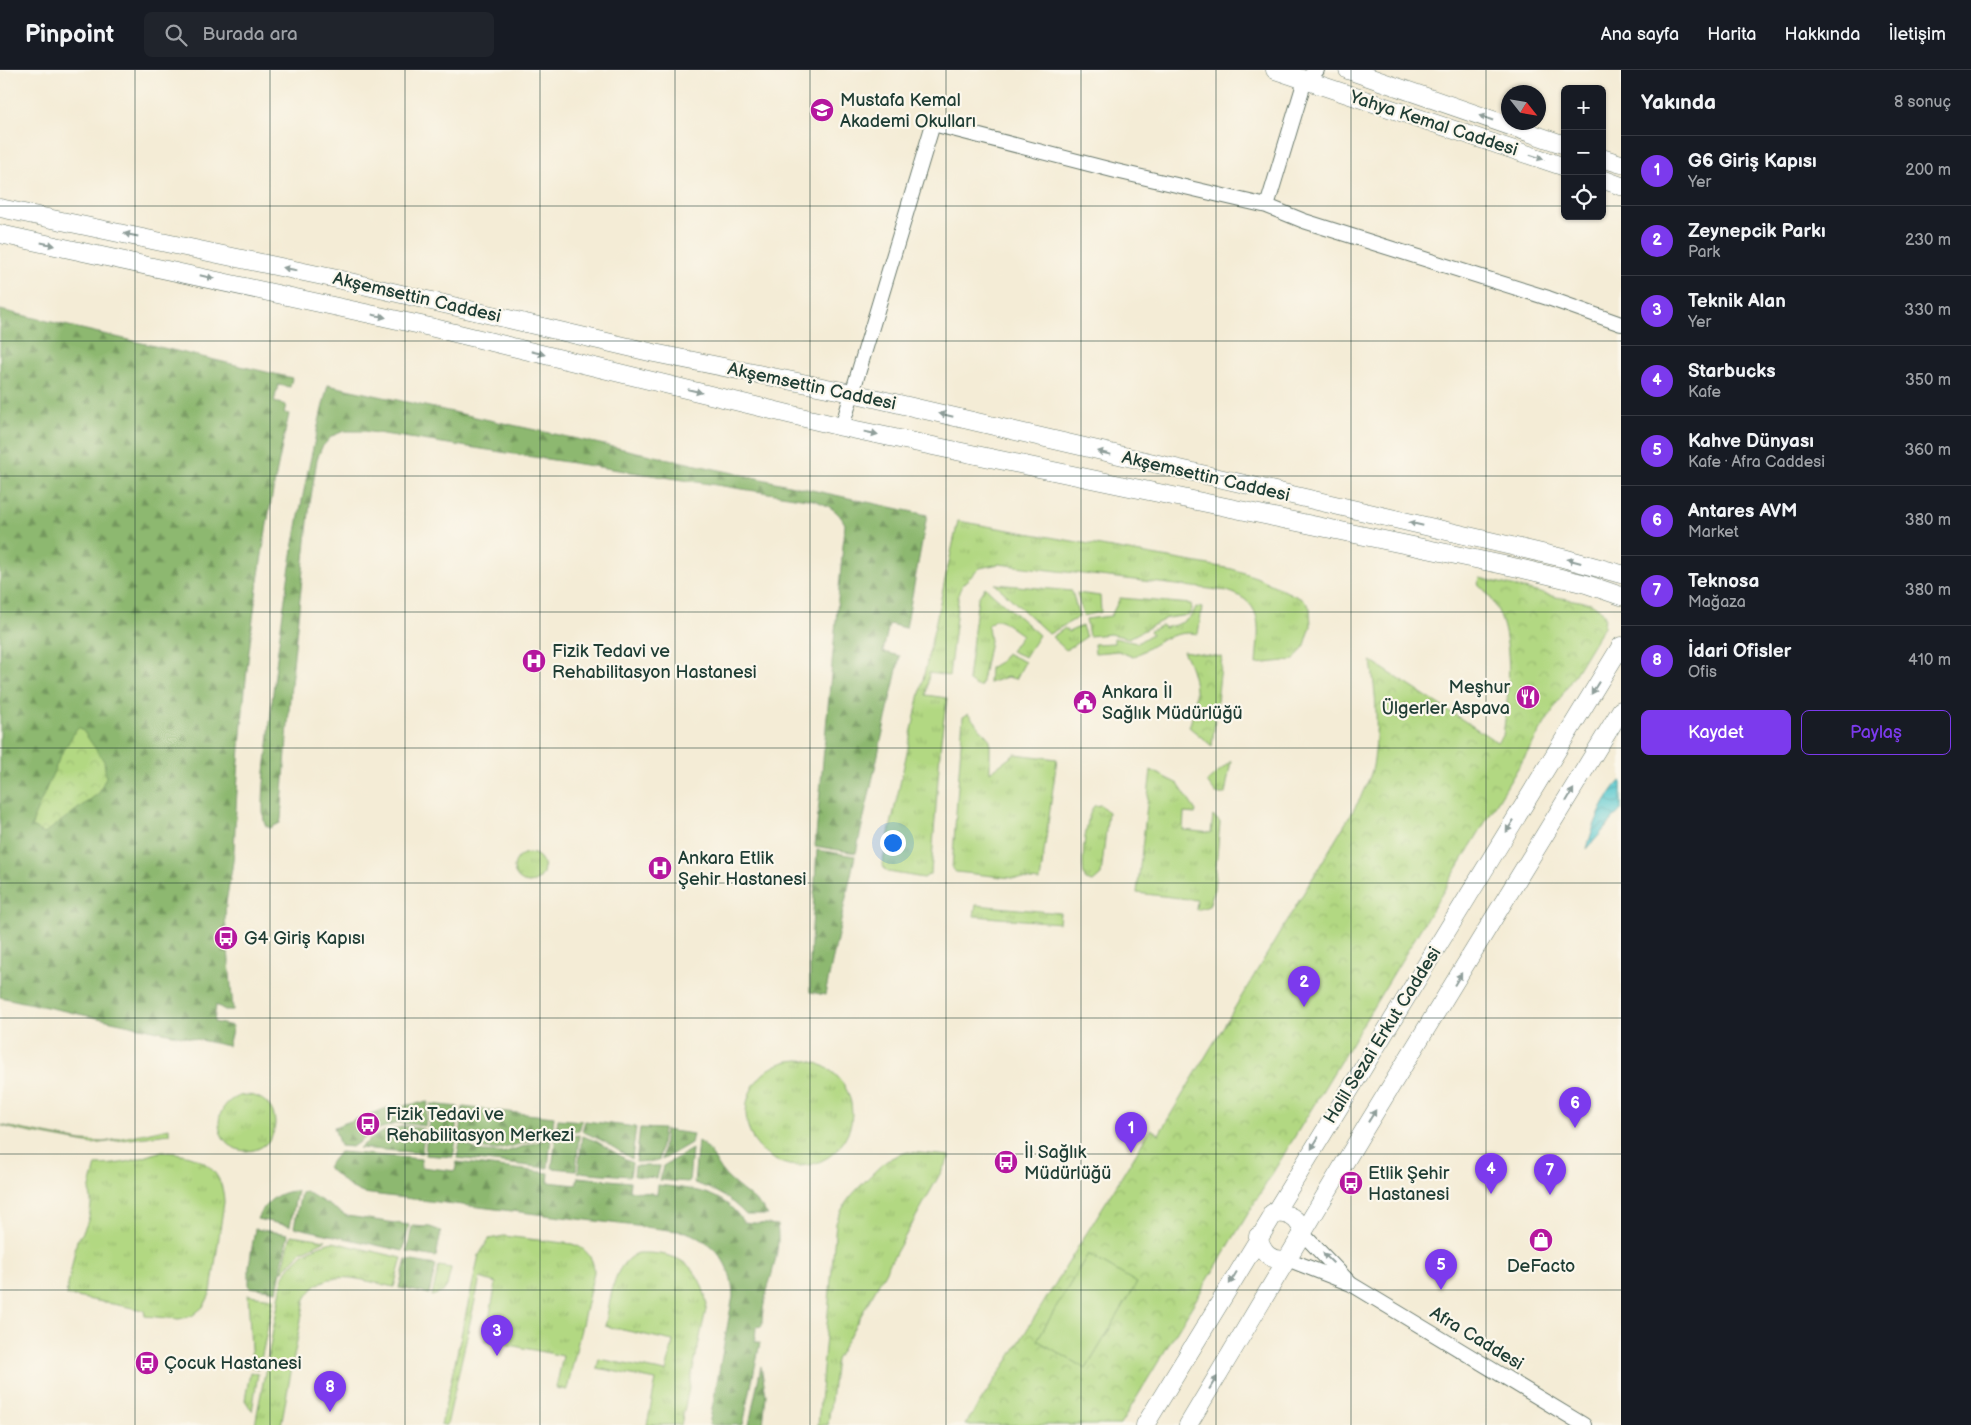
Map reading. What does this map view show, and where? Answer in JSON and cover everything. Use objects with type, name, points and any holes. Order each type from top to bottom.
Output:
[{"type":"main road","name":"Yahya Kemal Caddesi","points":[[1275,70],[1311,75],[1561,165]]},
{"type":"main road","name":"Yahya Kemal Caddesi","points":[[1348,70],[1561,144]]},
{"type":"main road","points":[[1606,159],[1621,164]]},
{"type":"main road","points":[[1606,180],[1621,186]]},
{"type":"main road","name":"Akşemsettin Caddesi","points":[[0,208],[337,279],[654,352],[852,393],[1573,560],[1621,574]]},
{"type":"main road","name":"Akşemsettin Caddesi","points":[[0,234],[430,327],[842,426],[1523,569],[1592,586],[1621,596]]},
{"type":"main road","name":"Halil Sezai Erkut Caddesi","points":[[1145,1425],[1272,1213],[1621,646]]},
{"type":"main road","name":"Halil Sezai Erkut Caddesi","points":[[1188,1425],[1366,1127],[1621,710]]},
{"type":"main road","points":[[1272,1213],[1284,1213],[1294,1217],[1299,1222],[1303,1234]]},
{"type":"main road","points":[[1258,1236],[1263,1251],[1268,1256],[1287,1260]]},
{"type":"street","points":[[1267,206],[1311,75]]},
{"type":"street","points":[[842,426],[933,124],[1116,171],[1267,206],[1304,221],[1548,298],[1621,324]]},
{"type":"street","name":"Afra Caddesi","points":[[1303,1234],[1352,1284]]},
{"type":"street","name":"Afra Caddesi","points":[[1287,1260],[1352,1284],[1584,1425]]},
{"type":"green space","points":[[0,310],[292,378],[290,387],[278,385],[274,402],[286,405],[284,413],[289,414],[267,522],[251,631],[240,741],[233,860],[225,910],[226,929],[221,931],[222,946],[228,949],[233,1010],[225,1010],[216,1005],[214,1022],[233,1026],[228,1046],[0,997]]},
{"type":"green space","points":[[328,385],[927,515],[906,628],[889,624],[883,652],[900,656],[856,853],[815,846],[845,524],[836,512],[814,500],[364,431],[344,431],[332,436],[322,447],[317,459],[310,503],[291,684],[281,819],[280,823],[270,828],[265,825],[263,798],[265,774],[283,609],[307,474]]},
{"type":"green space","points":[[958,521],[1232,569],[1256,577],[1304,600],[1310,608],[1311,626],[1305,645],[1294,660],[1256,664],[1258,630],[1254,611],[1249,603],[1240,596],[1227,591],[999,564],[980,568],[963,584],[959,592],[949,676],[929,673],[926,695],[947,698],[941,739],[931,873],[924,878],[888,872],[882,866]]},
{"type":"green space","points":[[1480,578],[1556,597],[1591,603],[1601,610],[1605,616],[1604,626],[1120,1425],[965,1425],[1007,1362],[1151,1129],[1159,1134],[1360,799],[1372,770],[1375,753],[1375,700],[1371,661],[1497,742],[1503,736],[1509,676],[1506,635],[1500,616],[1491,599],[1478,584]]},
{"type":"green space","points":[[995,584],[1072,591],[1079,617],[1049,634]]},
{"type":"green space","points":[[985,587],[1039,635],[1025,657],[1011,651],[1022,635],[1001,620],[994,620],[988,626],[990,641],[981,686],[976,686],[968,680],[978,598]]},
{"type":"green space","points":[[1077,593],[1100,596],[1101,612],[1083,616]]},
{"type":"green space","points":[[1120,598],[1191,604],[1192,609],[1189,615],[1167,618],[1129,638],[1110,634],[1089,636],[1086,619],[1111,616]]},
{"type":"green space","points":[[1196,607],[1202,608],[1198,634],[1189,633],[1172,636],[1133,657],[1118,651],[1095,653],[1094,644],[1114,643],[1114,638],[1137,643],[1152,634],[1150,631],[1162,625],[1164,628],[1183,622],[1191,616]]},
{"type":"green space","points":[[1082,626],[1086,637],[1066,650],[1052,637],[1065,628],[1068,632]]},
{"type":"green space","points":[[1183,651],[1222,657],[1212,746],[1189,727],[1194,707],[1195,689],[1194,679]]},
{"type":"green space","points":[[1006,653],[1025,662],[1016,679],[1007,677],[989,683],[990,668],[1000,662]]},
{"type":"green space","points":[[968,714],[990,740],[990,772],[1015,754],[1057,759],[1040,881],[956,872],[952,869],[963,717]]},
{"type":"green space","points":[[77,728],[81,728],[104,761],[106,777],[99,793],[44,834],[32,827],[34,817],[60,757]]},
{"type":"green space","points":[[1231,761],[1225,794],[1216,794],[1207,782]]},
{"type":"green space","points":[[1151,770],[1178,784],[1196,811],[1195,814],[1184,813],[1183,830],[1211,833],[1213,816],[1220,822],[1214,890],[1209,906],[1196,910],[1197,900],[1137,893]]},
{"type":"green space","points":[[1101,805],[1108,812],[1101,875],[1093,882],[1086,880],[1084,875],[1084,843],[1091,811],[1094,806]]},
{"type":"green space","points":[[817,850],[855,856],[825,995],[810,992],[810,959]]},
{"type":"green space","points":[[529,853],[540,857],[544,868],[540,879],[529,883],[518,879],[514,868],[518,857]]},
{"type":"green space","points":[[976,905],[1060,913],[1059,923],[974,916]]},
{"type":"green space","points":[[799,1060],[819,1064],[836,1076],[848,1093],[852,1113],[848,1133],[836,1150],[819,1162],[799,1166],[779,1162],[762,1150],[750,1133],[746,1113],[750,1093],[762,1076],[779,1064]]},
{"type":"green space","points":[[241,1095],[253,1095],[267,1103],[275,1117],[273,1134],[267,1143],[253,1151],[241,1151],[231,1146],[224,1139],[219,1129],[219,1117],[224,1107],[231,1100]]},
{"type":"green space","points":[[428,1102],[425,1126],[398,1123],[376,1130],[352,1147],[340,1146],[334,1127],[387,1108]]},
{"type":"green space","points":[[431,1104],[458,1107],[455,1137],[428,1129]]},
{"type":"green space","points":[[463,1107],[554,1117],[552,1135],[498,1150],[485,1149],[460,1139]]},
{"type":"green space","points":[[558,1119],[582,1121],[579,1131],[555,1136]]},
{"type":"green space","points":[[585,1121],[636,1127],[632,1159],[605,1142],[582,1131]]},
{"type":"green space","points":[[0,1125],[81,1141],[104,1142],[169,1128],[169,1134],[92,1144],[16,1130]]},
{"type":"green space","points":[[404,1126],[424,1129],[422,1153],[359,1148],[380,1133]]},
{"type":"green space","points":[[640,1128],[663,1129],[659,1161],[636,1162]]},
{"type":"green space","points":[[665,1130],[693,1134],[691,1143],[662,1160]]},
{"type":"green space","points":[[427,1131],[456,1141],[453,1157],[425,1155]]},
{"type":"green space","points":[[579,1135],[576,1170],[552,1168],[556,1138]]},
{"type":"green space","points":[[582,1136],[596,1141],[632,1163],[630,1176],[578,1172]]},
{"type":"green space","points":[[551,1138],[548,1168],[457,1158],[460,1142],[482,1152],[502,1153]]},
{"type":"green space","points":[[698,1141],[710,1152],[725,1175],[768,1215],[746,1215],[722,1195],[694,1183]]},
{"type":"green space","points":[[692,1149],[689,1182],[660,1180],[663,1166]]},
{"type":"green space","points":[[159,1152],[183,1154],[204,1163],[212,1169],[222,1189],[224,1202],[211,1292],[204,1306],[192,1316],[179,1319],[145,1316],[144,1310],[66,1295],[77,1240],[81,1236],[89,1217],[91,1196],[89,1191],[96,1165],[128,1162]]},
{"type":"green space","points":[[339,1152],[421,1159],[421,1167],[455,1171],[457,1162],[549,1173],[548,1182],[576,1185],[578,1177],[630,1182],[629,1190],[657,1194],[658,1185],[695,1190],[706,1193],[727,1204],[743,1222],[777,1225],[778,1238],[775,1263],[765,1300],[762,1326],[756,1327],[755,1341],[760,1343],[743,1425],[709,1425],[733,1296],[726,1265],[706,1242],[686,1232],[363,1193],[350,1187],[327,1167]]},
{"type":"green space","points":[[908,1152],[950,1156],[836,1360],[828,1425],[818,1425],[836,1223],[849,1199],[872,1174],[890,1159]]},
{"type":"green space","points":[[635,1166],[660,1166],[657,1178],[634,1176]]},
{"type":"green space","points":[[297,1191],[290,1226],[257,1219],[272,1199],[283,1193]]},
{"type":"green space","points":[[305,1191],[347,1216],[409,1225],[403,1251],[294,1227],[301,1193]]},
{"type":"green space","points":[[412,1226],[430,1227],[441,1231],[436,1257],[407,1252]]},
{"type":"green space","points":[[255,1229],[288,1234],[277,1291],[249,1287],[249,1266]]},
{"type":"green space","points":[[291,1235],[326,1240],[301,1252],[282,1272]]},
{"type":"green space","points":[[504,1236],[572,1244],[585,1251],[593,1262],[594,1272],[567,1390],[556,1388],[563,1356],[485,1340],[496,1283],[480,1278],[447,1425],[441,1425],[479,1255],[489,1239]]},
{"type":"green space","points":[[333,1242],[402,1258],[394,1287],[357,1279],[334,1278],[313,1288],[305,1299],[281,1425],[255,1425],[283,1278],[292,1264],[304,1254]]},
{"type":"green space","points":[[638,1253],[665,1255],[685,1263],[693,1270],[704,1291],[707,1305],[681,1425],[647,1425],[656,1380],[597,1368],[599,1359],[666,1372],[673,1341],[605,1326],[617,1274],[629,1258]]},
{"type":"green space","points":[[1088,1254],[1137,1283],[1086,1369],[1037,1340]]},
{"type":"green space","points":[[406,1260],[436,1265],[429,1294],[399,1288]]},
{"type":"green space","points":[[439,1266],[451,1268],[447,1286],[443,1292],[432,1296]]},
{"type":"green space","points":[[248,1295],[274,1298],[259,1369],[252,1367]]},
{"type":"green space","points":[[761,1366],[766,1395],[763,1425],[749,1425]]},
{"type":"green space","points":[[250,1372],[258,1374],[252,1411],[245,1400]]},
{"type":"water","points":[[1621,780],[1621,810],[1587,849],[1600,812],[1610,794]]},
{"type":"place","name":"Mustafa Kemal Akademi Okulları","points":[[822,110]]},
{"type":"place","name":"Fizik Tedavi ve Rehabilitasyon Hastanesi","points":[[534,661]]},
{"type":"place","name":"Meşhur Ülgerler Aspava","points":[[1528,697]]},
{"type":"place","name":"Ankara İl Sağlık Müdürlüğü","points":[[1085,702]]},
{"type":"place","name":"Ankara Etlik Şehir Hastanesi","points":[[660,868]]},
{"type":"place","name":"G4 Giriş Kapısı","points":[[226,938]]},
{"type":"place","name":"Zeynepcik Parkı","points":[[1304,1007]]},
{"type":"place","name":"Fizik Tedavi ve Rehabilitasyon Merkezi","points":[[368,1124]]},
{"type":"place","name":"Antares AVM","points":[[1575,1128]]},
{"type":"place","name":"G6 Giriş Kapısı","points":[[1131,1153]]},
{"type":"place","name":"İl Sağlık Müdürlüğü","points":[[1006,1162]]},
{"type":"place","name":"Etlik Şehir Hastanesi","points":[[1351,1183]]},
{"type":"place","name":"Starbucks","points":[[1491,1194]]},
{"type":"place","name":"Teknosa","points":[[1550,1195]]},
{"type":"place","name":"DeFacto","points":[[1541,1240]]},
{"type":"place","name":"Kahve Dünyası","points":[[1441,1290]]},
{"type":"place","name":"Teknik Alan","points":[[497,1356]]},
{"type":"place","name":"Çocuk Hastanesi","points":[[147,1363]]},
{"type":"place","name":"İdari Ofisler","points":[[330,1412]]}]
